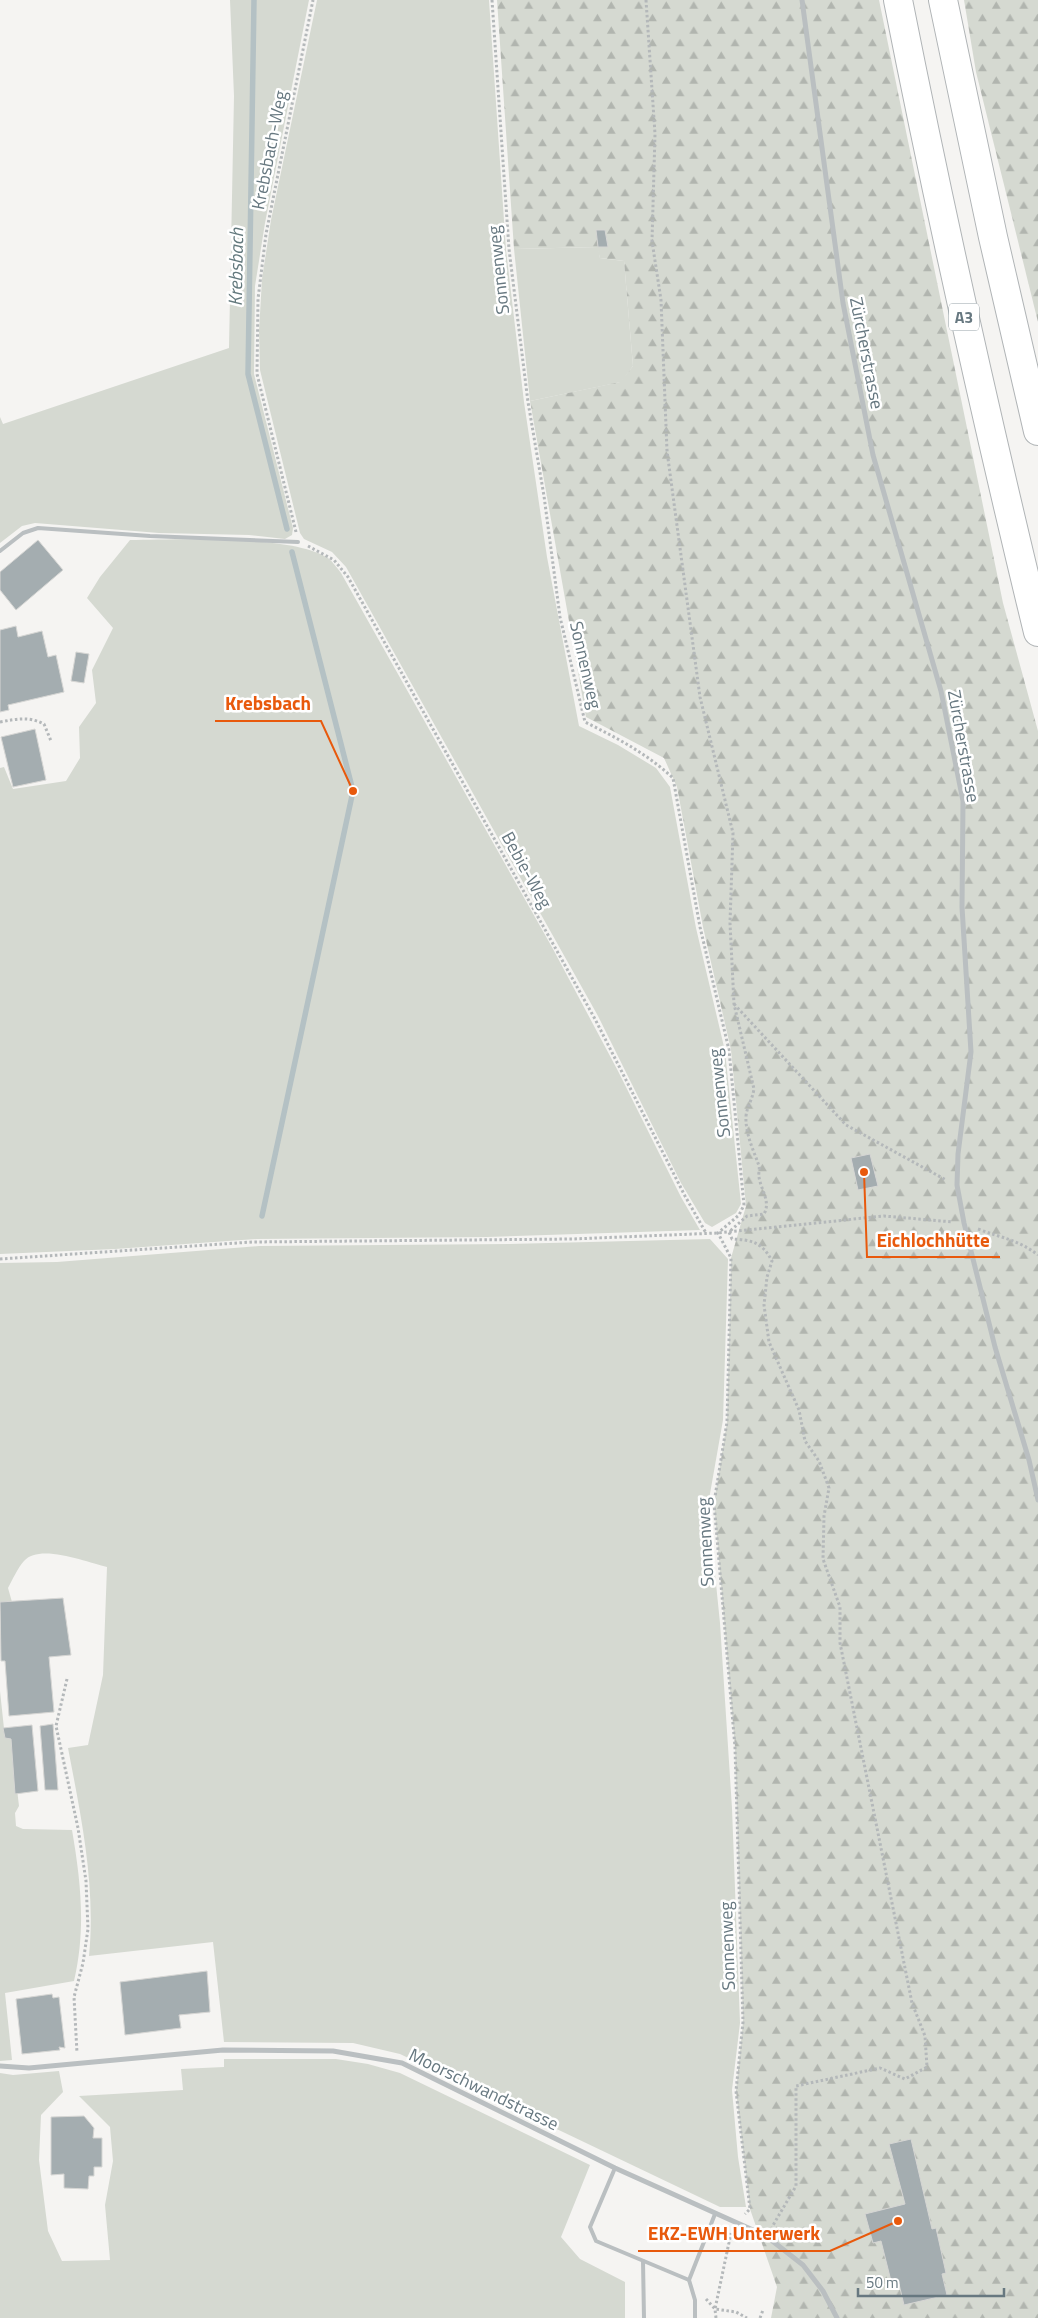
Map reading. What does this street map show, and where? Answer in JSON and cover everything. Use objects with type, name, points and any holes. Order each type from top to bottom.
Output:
[{"type":"highway","name":"A3","points":[[898,0],[929,154],[981,392],[1038,632]]},
{"type":"highway","points":[[943,0],[993,237],[1038,431]]},
{"type":"street","name":"Zürcherstrasse","points":[[802,0],[843,303],[872,455],[941,691],[962,801],[962,907],[971,1052],[958,1154],[957,1185],[964,1223],[995,1347],[1029,1460],[1038,1500]]},
{"type":"street","name":"Moorschwandstrasse","points":[[0,2066],[29,2068],[224,2050],[333,2051],[402,2063],[615,2168],[766,2236],[803,2265],[822,2291],[837,2318]]},
{"type":"lane","points":[[0,551],[23,533],[38,528],[150,536],[298,542]]},
{"type":"lane","points":[[615,2168],[590,2227],[596,2241],[689,2280]]},
{"type":"lane","points":[[695,2318],[695,2300],[689,2280],[715,2214]]},
{"type":"lane","points":[[643,2261],[644,2318]]},
{"type":"path","name":"Krebsbach-Weg","points":[[298,542],[257,374],[258,299],[266,234],[313,0]]},
{"type":"path","name":"Sonnenweg","points":[[492,0],[509,250],[528,402],[544,496],[560,616],[585,722],[627,742],[655,761],[673,778],[700,926],[729,1050],[744,1204],[739,1215],[718,1233],[731,1258],[727,1422],[714,1503],[734,1747],[743,2022],[736,2091],[750,2209],[731,2232],[715,2309],[716,2318]]},
{"type":"path","points":[[646,0],[655,134],[652,240],[661,300],[667,451],[700,697],[733,833],[730,923],[734,1004],[754,1089],[752,1099],[745,1109],[746,1129],[759,1168],[758,1176],[766,1197],[767,1209],[764,1214],[747,1216],[728,1232]]},
{"type":"path","name":"Bebie-Weg","points":[[298,542],[334,560],[348,577],[595,1019],[684,1196],[706,1233]]},
{"type":"path","points":[[0,722],[26,718],[33,719],[44,724],[51,741]]},
{"type":"path","points":[[734,1004],[846,1125],[957,1185]]},
{"type":"path","points":[[0,1259],[252,1242],[572,1239],[718,1233],[884,1216],[964,1223],[1025,1245],[1038,1256]]},
{"type":"path","points":[[728,1232],[732,1239],[753,1240],[767,1251],[772,1261],[767,1277],[764,1304],[769,1342],[799,1410],[804,1441],[819,1461],[829,1488],[824,1516],[823,1559],[840,1607],[840,1643],[912,2003],[925,2036],[927,2067],[905,2079],[880,2068],[796,2086],[796,2186],[766,2236]]},
{"type":"path","points":[[67,1679],[56,1726],[78,1828],[86,1880],[88,1928],[83,1963],[74,1997],[78,2063]]},
{"type":"path","points":[[715,2309],[736,2312],[747,2318]]},
{"type":"path","points":[[760,2318],[763,2310]]},
{"type":"green space","points":[[230,0],[309,0],[265,223],[255,286],[254,374],[293,528],[292,535],[285,539],[249,535],[159,533],[35,523],[22,526],[0,543],[0,417],[3,424],[229,348],[234,96]]},
{"type":"green space","points":[[317,0],[489,0],[506,250],[524,402],[547,557],[579,726],[618,745],[656,768],[670,787],[696,928],[725,1051],[741,1204],[736,1213],[712,1227],[705,1223],[681,1183],[598,1016],[346,567],[332,552],[304,539],[300,533],[260,370],[259,331],[262,279],[271,220]]},
{"type":"green space","points":[[497,0],[879,0],[1003,603],[1038,731],[1038,2318],[771,2318],[777,2287],[750,2209],[736,2091],[743,2022],[735,1747],[714,1503],[727,1422],[731,1258],[746,1206],[731,1050],[703,927],[677,787],[664,758],[586,717],[530,401],[620,382],[633,366],[624,261],[600,258],[597,247],[514,249]]},
{"type":"green space","points":[[964,0],[1038,0],[1038,322],[976,72]]},
{"type":"green space","points":[[598,247],[600,258],[624,261],[633,366],[621,382],[530,401],[514,249]]},
{"type":"green space","points":[[204,539],[288,545],[311,550],[328,558],[335,565],[553,949],[618,1071],[681,1197],[700,1230],[487,1237],[257,1239],[115,1249],[0,1254],[0,768],[4,767],[13,789],[66,781],[80,758],[79,727],[96,703],[92,670],[113,628],[87,598],[100,577],[130,540]]},
{"type":"green space","points":[[710,1239],[728,1259],[723,1420],[708,1505],[720,1623],[732,1808],[740,2023],[732,2090],[738,2157],[746,2207],[720,2207],[400,2054],[353,2043],[224,2042],[213,1942],[89,1956],[91,1930],[89,1877],[68,1748],[88,1745],[103,1675],[107,1567],[64,1555],[40,1554],[31,1556],[24,1561],[8,1588],[12,1602],[0,1602],[0,1263],[57,1262],[259,1246],[509,1244]]},
{"type":"green space","points":[[0,1691],[5,1738],[11,1739],[19,1806],[15,1813],[16,1826],[23,1829],[72,1830],[80,1887],[81,1925],[78,1962],[74,1981],[5,1993],[12,2060],[0,2061]]},
{"type":"green space","points":[[224,2059],[336,2059],[368,2064],[400,2073],[590,2165],[561,2237],[580,2259],[625,2282],[625,2318],[0,2318],[0,2073],[13,2075],[59,2071],[63,2092],[41,2115],[39,2160],[48,2231],[62,2261],[110,2260],[105,2205],[113,2161],[110,2127],[79,2096],[183,2090],[181,2069],[224,2067]]},
{"type":"building","points":[[596,230],[605,230],[608,247],[598,247]]},
{"type":"building","points":[[38,540],[63,570],[16,610],[0,590],[0,572]]},
{"type":"building","points":[[16,626],[18,637],[42,631],[48,657],[56,655],[64,692],[8,705],[9,710],[0,712],[0,630]]},
{"type":"building","points":[[76,652],[89,654],[84,683],[71,681]]},
{"type":"building","points":[[35,729],[46,780],[13,787],[1,737]]},
{"type":"building","points":[[870,1154],[878,1186],[858,1190],[851,1158]]},
{"type":"building","points":[[63,1598],[71,1655],[49,1657],[54,1712],[9,1716],[5,1661],[1,1661],[0,1602]]},
{"type":"building","points":[[53,1724],[58,1790],[45,1790],[40,1726]]},
{"type":"building","points":[[32,1725],[38,1791],[15,1794],[11,1739],[5,1738],[3,1728]]},
{"type":"building","points":[[207,1971],[210,2012],[179,2015],[181,2028],[125,2035],[120,1982]]},
{"type":"building","points":[[52,1994],[53,1998],[59,1997],[65,2048],[59,2047],[60,2050],[22,2054],[16,1999]]},
{"type":"building","points":[[84,2116],[94,2128],[93,2138],[102,2138],[102,2167],[94,2167],[94,2176],[89,2176],[88,2189],[64,2188],[64,2174],[51,2175],[51,2117]]},
{"type":"building","points":[[911,2139],[932,2229],[936,2228],[946,2273],[942,2274],[947,2295],[904,2305],[899,2284],[892,2285],[881,2241],[873,2243],[865,2214],[905,2204],[889,2144]]},
{"type":"waterway","name":"Krebsbach","points":[[254,0],[248,374],[287,529]]},
{"type":"waterway","name":"Krebsbach","points":[[262,1216],[353,791],[292,552]]},
{"type":"place","name":"Krebsbach","points":[[353,791]]},
{"type":"place","name":"Eichlochhütte","points":[[864,1172]]},
{"type":"place","name":"EKZ-EWH Unterwerk","points":[[898,2221]]}]
